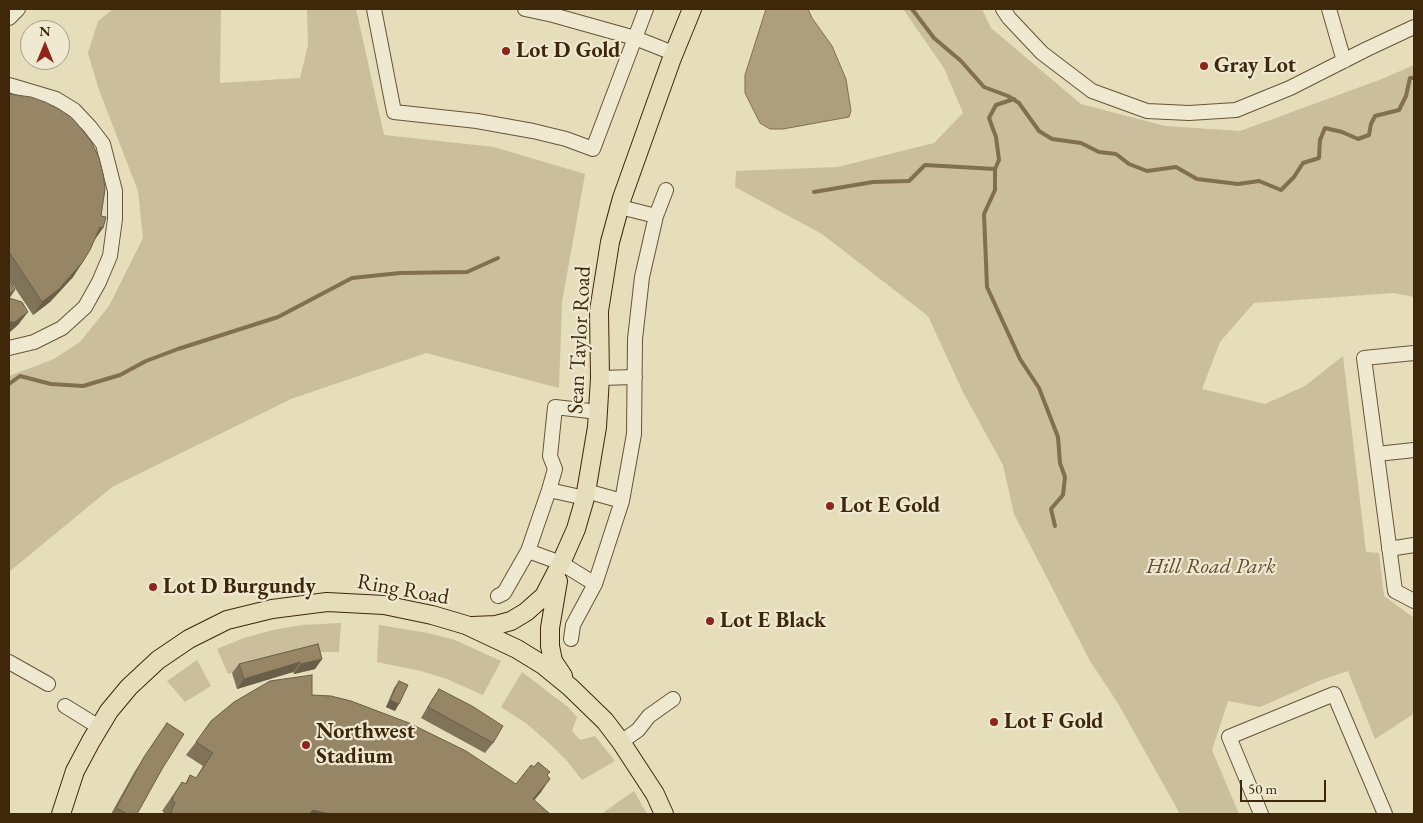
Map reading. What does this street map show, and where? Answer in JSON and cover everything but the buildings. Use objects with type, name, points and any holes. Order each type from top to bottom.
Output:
[{"type":"main road","name":"Sean Taylor Road","points":[[466,625],[496,625],[511,622],[526,612],[544,596],[562,563],[576,529],[586,495],[597,427],[600,378],[599,311],[604,273],[620,206],[673,54],[692,9]]},
{"type":"main road","name":"Sean Taylor Road","points":[[562,563],[552,609],[550,646],[553,661],[570,687]]},
{"type":"main road","name":"Ring Road","points":[[61,814],[75,771],[109,711],[129,687],[158,660],[190,639],[227,620],[272,609],[328,602],[384,605],[432,615],[466,625],[544,665],[605,721],[655,794],[664,814]]},
{"type":"lane","points":[[9,18],[18,9]]},
{"type":"lane","points":[[374,9],[394,112],[477,121],[533,131],[566,139],[593,149],[646,9]]},
{"type":"lane","points":[[525,9],[562,17],[635,38],[673,54]]},
{"type":"lane","points":[[1003,9],[1042,53],[1092,91],[1147,111],[1189,113],[1236,110],[1290,88],[1344,60],[1414,28]]},
{"type":"lane","points":[[1329,9],[1344,60]]},
{"type":"lane","points":[[9,85],[56,99],[74,110],[103,144],[115,191],[115,219],[110,256],[99,282],[85,307],[62,328],[34,342],[9,348]]},
{"type":"lane","points":[[572,639],[573,625],[595,584],[622,501],[634,434],[636,339],[642,276],[656,216],[666,190]]},
{"type":"lane","points":[[620,206],[656,216]]},
{"type":"lane","points":[[1414,353],[1364,358],[1395,591],[1414,601]]},
{"type":"lane","points":[[600,378],[635,378]]},
{"type":"lane","points":[[498,596],[504,593],[528,551],[549,490],[555,469],[550,456],[555,407],[598,412]]},
{"type":"lane","points":[[1377,454],[1414,450]]},
{"type":"lane","points":[[549,490],[622,501]]},
{"type":"lane","points":[[1389,549],[1414,546]]},
{"type":"lane","points":[[528,551],[562,563],[595,584]]},
{"type":"lane","points":[[9,662],[48,684]]},
{"type":"lane","points":[[1261,814],[1229,737],[1334,694],[1385,814]]},
{"type":"lane","points":[[621,742],[638,730],[649,716],[673,699]]},
{"type":"lane","points":[[65,706],[99,727]]},
{"type":"green space","points":[[113,9],[221,9],[220,83],[300,78],[308,45],[307,9],[356,9],[384,135],[494,147],[585,174],[562,302],[559,388],[426,353],[291,399],[112,487],[9,572],[9,376],[54,359],[80,342],[109,306],[143,238],[138,191],[99,90],[88,53],[98,21]]},
{"type":"green space","name":"Hill Road Park","points":[[903,9],[982,9],[991,28],[1081,104],[1165,126],[1240,131],[1382,79],[1414,65],[1414,297],[1394,293],[1254,303],[1220,342],[1202,389],[1265,404],[1305,386],[1343,356],[1366,552],[1379,553],[1384,596],[1414,618],[1414,711],[1412,715],[1375,739],[1348,671],[1321,680],[1260,707],[1228,701],[1212,750],[1239,814],[1180,814],[1119,705],[1090,661],[1014,514],[1003,465],[963,392],[928,316],[822,234],[735,187],[736,171],[838,167],[934,143],[963,113],[944,68]]},
{"type":"green space","points":[[341,623],[339,652],[314,652],[251,666],[228,674],[217,649],[244,638],[273,630],[302,625]]},
{"type":"green space","points":[[379,625],[428,633],[455,640],[501,661],[483,695],[447,679],[421,671],[377,662]]},
{"type":"green space","points":[[197,660],[211,686],[185,702],[167,681]]},
{"type":"green space","points":[[522,672],[568,707],[577,717],[572,731],[580,740],[595,736],[615,761],[582,780],[550,744],[527,724],[501,707]]},
{"type":"green space","points":[[634,791],[647,814],[605,814],[604,812]]},
{"type":"shaded area","points":[[766,9],[808,9],[812,18],[832,46],[846,79],[851,111],[849,117],[783,129],[770,129],[760,123],[745,93],[745,75]]},
{"type":"waterway","points":[[912,9],[934,38],[961,61],[984,87],[1008,96],[1019,103],[1039,131],[1052,139],[1081,143],[1099,152],[1116,154],[1129,164],[1147,171],[1176,167],[1197,179],[1238,184],[1259,181],[1281,190],[1294,177],[1303,163],[1319,158],[1320,140],[1325,128],[1342,132],[1358,139],[1369,135],[1375,116],[1399,110],[1406,96],[1410,78],[1414,78]]},
{"type":"waterway","points":[[814,192],[873,182],[909,181],[925,165],[995,169],[999,160],[996,137],[989,118],[996,105],[1014,99]]},
{"type":"waterway","points":[[995,169],[995,190],[984,214],[987,287],[1020,359],[1039,388],[1058,437],[1060,463],[1065,477],[1063,495],[1051,509],[1055,526]]},
{"type":"waterway","points":[[9,384],[20,376],[51,384],[83,386],[120,375],[146,361],[178,349],[278,317],[352,278],[400,273],[467,272],[498,258]]},
{"type":"place","name":"Lot D Gold","points":[[506,51]]},
{"type":"place","name":"Gray Lot","points":[[1204,66]]},
{"type":"place","name":"Lot E Gold","points":[[830,506]]},
{"type":"place","name":"Lot D Burgundy","points":[[153,587]]},
{"type":"place","name":"Lot E Black","points":[[710,621]]},
{"type":"place","name":"Lot F Gold","points":[[994,722]]},
{"type":"place","name":"Northwest Stadium","points":[[306,745]]}]
